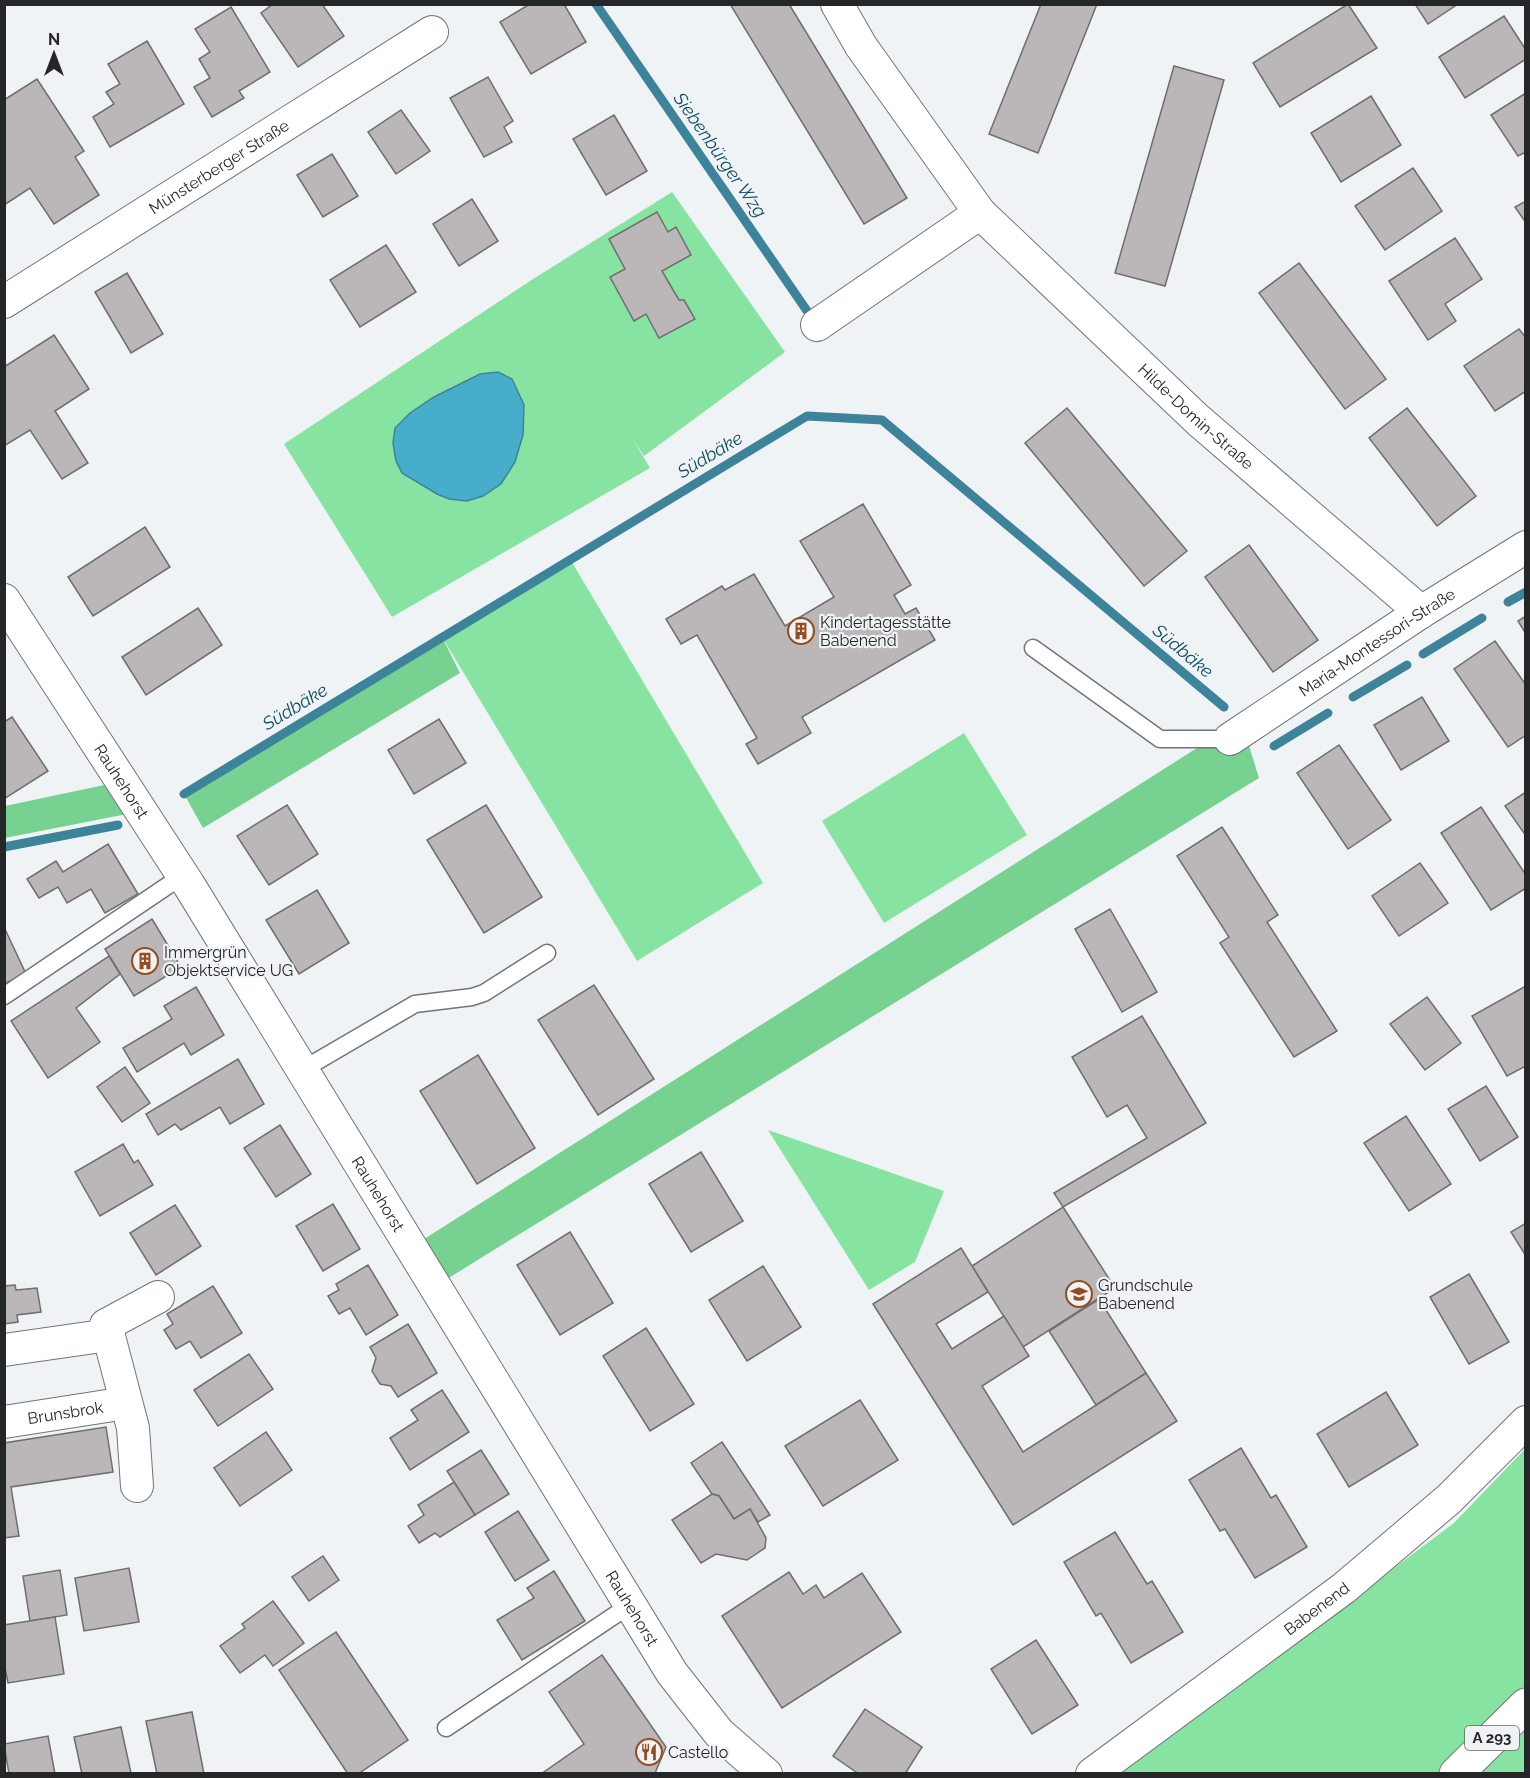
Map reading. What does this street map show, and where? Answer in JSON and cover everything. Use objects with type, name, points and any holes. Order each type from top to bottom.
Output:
[{"type":"highway","name":"A 293","points":[[1456,1773],[1526,1705]]},
{"type":"street","name":"Hilde-Domin-Straße","points":[[837,4],[861,46],[980,213],[1198,420],[1421,612]]},
{"type":"street","name":"Münsterberger Straße","points":[[4,302],[432,32]]},
{"type":"street","points":[[817,325],[980,213]]},
{"type":"street","name":"Maria-Montessori-Straße","points":[[1230,739],[1421,612],[1526,547]]},
{"type":"street","name":"Rauhehorst","points":[[4,600],[182,876],[672,1673],[719,1733],[766,1773]]},
{"type":"street","points":[[4,1350],[109,1335],[106,1325],[158,1297]]},
{"type":"street","name":"Brunsbrok","points":[[109,1335],[133,1428],[137,1486]]},
{"type":"street","name":"Brunsbrok","points":[[4,1422],[126,1403]]},
{"type":"street","name":"Babenend","points":[[1092,1773],[1344,1588],[1449,1499],[1526,1422]]},
{"type":"lane","points":[[1033,648],[1160,739],[1230,739]]},
{"type":"lane","points":[[4,996],[182,876]]},
{"type":"lane","points":[[302,1070],[415,1004],[472,997],[484,993],[547,953]]},
{"type":"lane","points":[[446,1728],[630,1605]]},
{"type":"green space","points":[[672,192],[785,352],[644,456],[632,438],[650,468],[392,617],[284,444],[533,279]],"holes":[[[498,372],[511,378],[524,405],[467,501],[449,499],[437,494],[410,413],[440,394],[475,378]]]},
{"type":"green space","points":[[570,559],[763,883],[637,961],[442,637]]},
{"type":"green space","points":[[442,637],[460,673],[203,828],[184,794]]},
{"type":"green space","points":[[1241,720],[1259,778],[434,1287],[410,1248]]},
{"type":"green space","points":[[964,733],[1027,835],[884,923],[822,821]]},
{"type":"green space","points":[[123,781],[142,811],[5,838],[5,806]]},
{"type":"green space","points":[[768,1130],[944,1191],[915,1262],[869,1290]]},
{"type":"green space","points":[[1525,1449],[1525,1773],[1119,1774],[1454,1523]]},
{"type":"water","points":[[498,372],[512,379],[524,405],[523,435],[515,462],[501,484],[483,496],[467,501],[449,499],[402,473],[396,461],[393,443],[395,428],[410,413],[434,397],[480,374]]},
{"type":"building","points":[[273,4],[322,4],[344,36],[298,67],[261,13]]},
{"type":"building","points":[[530,4],[564,4],[586,42],[531,74],[500,22]]},
{"type":"building","points":[[730,4],[789,4],[907,198],[864,224]]},
{"type":"building","points":[[1041,4],[1097,4],[1038,153],[989,134]]},
{"type":"building","points":[[1348,4],[1377,48],[1280,107],[1253,63]]},
{"type":"building","points":[[1415,4],[1458,4],[1428,24]]},
{"type":"building","points":[[231,7],[270,72],[239,91],[244,98],[212,117],[194,87],[210,78],[199,59],[210,52],[195,29]]},
{"type":"building","points":[[1504,16],[1526,50],[1526,59],[1465,98],[1439,57]]},
{"type":"building","points":[[147,41],[184,104],[110,147],[93,117],[114,104],[106,92],[120,84],[108,64]]},
{"type":"building","points":[[1174,66],[1224,80],[1165,286],[1115,273]]},
{"type":"building","points":[[488,77],[513,121],[504,127],[512,142],[484,157],[450,98]]},
{"type":"building","points":[[37,79],[84,151],[75,157],[99,195],[54,224],[30,188],[4,205],[4,100]]},
{"type":"building","points":[[1526,93],[1526,152],[1518,156],[1491,115]]},
{"type":"building","points":[[1371,96],[1401,145],[1341,182],[1311,133]]},
{"type":"building","points":[[401,110],[430,151],[396,174],[368,132]]},
{"type":"building","points":[[614,115],[647,171],[606,195],[573,139]]},
{"type":"building","points":[[332,154],[358,196],[323,217],[297,175]]},
{"type":"building","points":[[1413,168],[1442,211],[1385,250],[1355,206]]},
{"type":"building","points":[[472,199],[498,241],[459,266],[433,224]]},
{"type":"building","points":[[1526,201],[1526,223],[1515,207]]},
{"type":"building","points":[[657,212],[668,232],[676,227],[691,255],[662,271],[679,300],[684,300],[695,319],[659,338],[646,314],[634,321],[610,277],[625,269],[609,239]]},
{"type":"building","points":[[1455,238],[1482,279],[1445,304],[1456,321],[1428,340],[1389,281]]},
{"type":"building","points":[[386,245],[416,292],[360,327],[330,280]]},
{"type":"building","points":[[1299,263],[1386,379],[1345,409],[1259,293]]},
{"type":"building","points":[[127,273],[163,334],[131,353],[95,292]]},
{"type":"building","points":[[1519,329],[1526,338],[1526,391],[1495,411],[1464,366]]},
{"type":"building","points":[[54,335],[89,389],[55,411],[88,463],[62,479],[30,430],[4,446],[4,367]]},
{"type":"building","points":[[1067,408],[1187,551],[1144,586],[1025,443]]},
{"type":"building","points":[[1407,408],[1476,496],[1437,526],[1369,438]]},
{"type":"building","name":"Kindertagesstätte Babenend","points":[[863,504],[911,585],[894,595],[905,614],[916,608],[935,640],[802,717],[811,733],[758,764],[746,744],[757,738],[697,635],[681,644],[666,619],[722,586],[725,590],[754,574],[785,626],[834,597],[800,541]]},
{"type":"building","points":[[145,527],[170,567],[93,616],[68,577]]},
{"type":"building","points":[[1249,545],[1318,640],[1273,672],[1205,577]]},
{"type":"building","points":[[198,608],[222,645],[146,695],[122,657]]},
{"type":"building","points":[[1526,616],[1526,634],[1518,621]]},
{"type":"building","points":[[1495,641],[1526,685],[1526,735],[1508,747],[1454,669]]},
{"type":"building","points":[[1422,697],[1449,741],[1401,770],[1374,725]]},
{"type":"building","points":[[12,717],[48,771],[4,799],[4,722]]},
{"type":"building","points":[[439,719],[466,763],[414,794],[388,750]]},
{"type":"building","points":[[1339,745],[1391,820],[1348,849],[1297,773]]},
{"type":"building","points":[[1526,792],[1526,836],[1505,806]]},
{"type":"building","points":[[287,805],[318,854],[269,885],[237,836]]},
{"type":"building","points":[[486,805],[542,897],[484,933],[427,840]]},
{"type":"building","points":[[1481,807],[1526,875],[1526,888],[1491,910],[1441,833]]},
{"type":"building","points":[[1222,827],[1278,915],[1267,922],[1337,1031],[1294,1057],[1220,943],[1229,937],[1177,856]]},
{"type":"building","points":[[108,844],[138,894],[105,913],[91,889],[67,903],[58,887],[39,898],[27,879],[56,861],[63,872]]},
{"type":"building","points":[[1420,863],[1448,903],[1399,936],[1372,896]]},
{"type":"building","points":[[317,890],[349,943],[299,974],[266,920]]},
{"type":"building","points":[[1110,909],[1157,992],[1122,1012],[1075,929]]},
{"type":"building","name":"Immergrün Objektservice UG","points":[[152,919],[181,967],[134,996],[105,949]]},
{"type":"building","points":[[4,927],[26,974],[4,984]]},
{"type":"building","points":[[109,956],[120,974],[76,1008],[100,1042],[48,1078],[11,1021]]},
{"type":"building","points":[[594,985],[654,1079],[598,1115],[538,1020]]},
{"type":"building","points":[[196,987],[224,1035],[191,1055],[184,1043],[137,1072],[123,1048],[172,1019],[164,1006]]},
{"type":"building","points":[[1524,987],[1526,990],[1526,1066],[1507,1076],[1472,1016]]},
{"type":"building","points":[[1427,997],[1461,1043],[1425,1070],[1390,1024]]},
{"type":"building","points":[[1142,1016],[1206,1123],[1063,1207],[1054,1193],[1147,1138],[1127,1105],[1107,1117],[1072,1057]]},
{"type":"building","points":[[478,1055],[535,1148],[477,1184],[420,1091]]},
{"type":"building","points":[[238,1059],[264,1104],[230,1124],[220,1107],[181,1130],[175,1124],[158,1135],[146,1114]]},
{"type":"building","points":[[125,1067],[150,1103],[122,1122],[97,1087]]},
{"type":"building","points":[[1486,1086],[1518,1137],[1480,1161],[1448,1109]]},
{"type":"building","points":[[1406,1116],[1451,1184],[1409,1211],[1364,1143]]},
{"type":"building","points":[[280,1125],[311,1174],[276,1197],[244,1148]]},
{"type":"building","points":[[123,1144],[134,1163],[138,1160],[153,1185],[100,1216],[75,1172]]},
{"type":"building","points":[[701,1152],[743,1221],[691,1252],[649,1184]]},
{"type":"building","points":[[333,1204],[360,1249],[323,1271],[296,1226]]},
{"type":"building","points":[[175,1205],[201,1246],[156,1275],[130,1233]]},
{"type":"building","points":[[1063,1207],[1115,1288],[1023,1347],[972,1266]]},
{"type":"building","points":[[1526,1223],[1526,1256],[1511,1232]]},
{"type":"building","points":[[570,1232],[613,1303],[560,1335],[517,1265]]},
{"type":"building","points":[[961,1248],[988,1292],[936,1324],[952,1349],[1004,1316],[1029,1356],[982,1386],[1023,1452],[1146,1373],[1177,1421],[1013,1525],[873,1304]]},
{"type":"building","points":[[368,1265],[398,1315],[366,1335],[350,1308],[339,1314],[328,1296],[339,1290],[336,1284]]},
{"type":"building","points":[[763,1266],[801,1327],[747,1361],[709,1300]]},
{"type":"building","points":[[1469,1274],[1509,1342],[1469,1364],[1430,1297]]},
{"type":"building","points":[[15,1285],[16,1290],[37,1288],[41,1312],[17,1315],[18,1322],[4,1324],[4,1286]]},
{"type":"building","points":[[213,1286],[242,1333],[201,1358],[190,1341],[176,1349],[164,1330],[173,1324],[167,1314]]},
{"type":"building","points":[[1099,1299],[1146,1373],[1096,1405],[1049,1331]]},
{"type":"building","points":[[408,1324],[437,1373],[398,1397],[391,1386],[380,1384],[372,1371],[376,1358],[370,1347]]},
{"type":"building","points":[[646,1328],[694,1404],[650,1431],[603,1356]]},
{"type":"building","points":[[249,1354],[273,1389],[218,1426],[194,1390]]},
{"type":"building","points":[[442,1390],[469,1432],[410,1470],[390,1438],[418,1420],[411,1410]]},
{"type":"building","points":[[1386,1392],[1418,1445],[1349,1487],[1317,1434]]},
{"type":"building","points":[[860,1400],[898,1460],[823,1506],[785,1446]]},
{"type":"building","points":[[106,1427],[113,1472],[11,1487],[19,1536],[4,1538],[4,1443]]},
{"type":"building","points":[[266,1432],[292,1470],[240,1506],[214,1468]]},
{"type":"building","points":[[722,1442],[770,1515],[758,1522],[750,1509],[734,1519],[719,1496],[712,1494],[691,1463]]},
{"type":"building","points":[[1241,1448],[1271,1498],[1276,1495],[1307,1547],[1255,1578],[1225,1529],[1220,1531],[1189,1480]]},
{"type":"building","points":[[481,1450],[509,1494],[475,1515],[447,1471]]},
{"type":"building","points":[[454,1482],[475,1515],[440,1537],[435,1533],[419,1543],[408,1526],[424,1515],[418,1505]]},
{"type":"building","points":[[712,1494],[719,1496],[734,1519],[750,1509],[766,1538],[765,1548],[747,1560],[716,1554],[701,1563],[672,1520]]},
{"type":"building","points":[[518,1511],[549,1560],[515,1581],[485,1532]]},
{"type":"building","points":[[1115,1532],[1147,1584],[1152,1581],[1183,1632],[1131,1663],[1101,1613],[1096,1616],[1064,1562]]},
{"type":"building","points":[[323,1556],[339,1580],[309,1601],[292,1577]]},
{"type":"building","points":[[129,1568],[139,1622],[84,1631],[75,1578]]},
{"type":"building","points":[[60,1570],[67,1615],[30,1621],[23,1576]]},
{"type":"building","points":[[554,1571],[585,1621],[522,1660],[497,1620],[534,1598],[527,1588]]},
{"type":"building","points":[[789,1572],[803,1594],[816,1585],[824,1598],[862,1573],[901,1632],[782,1708],[722,1616]]},
{"type":"building","points":[[273,1601],[304,1643],[273,1666],[265,1655],[240,1673],[220,1646],[245,1628],[242,1624]]},
{"type":"building","points":[[55,1617],[64,1674],[8,1683],[4,1663],[4,1625]]},
{"type":"building","points":[[336,1632],[408,1740],[358,1774],[348,1774],[279,1670]]},
{"type":"building","points":[[1036,1640],[1078,1705],[1032,1734],[991,1669]]},
{"type":"building","points":[[602,1655],[666,1747],[655,1773],[541,1774],[584,1744],[549,1692]]},
{"type":"building","points":[[865,1709],[922,1747],[905,1774],[859,1774],[833,1756]]},
{"type":"building","points":[[192,1712],[204,1774],[157,1774],[146,1721]]},
{"type":"building","points":[[121,1727],[131,1773],[82,1774],[74,1737]]},
{"type":"building","points":[[48,1736],[55,1774],[9,1774],[4,1744]]},
{"type":"waterway","name":"Siebenbürger Wzg","points":[[596,4],[814,321]]},
{"type":"waterway","name":"Südbäke","points":[[184,794],[807,416],[882,420],[1224,707]]},
{"type":"waterway","name":"Südbäke","points":[[1508,602],[1526,592]]},
{"type":"waterway","name":"Südbäke","points":[[1423,654],[1482,618]]},
{"type":"waterway","name":"Südbäke","points":[[1353,697],[1407,665]]},
{"type":"waterway","name":"Südbäke","points":[[1274,746],[1328,713]]},
{"type":"waterway","name":"Südbäke","points":[[4,847],[118,825]]},
{"type":"place","name":"Kindertagesstätte Babenend","points":[[801,631]]},
{"type":"place","name":"Immergrün Objektservice UG","points":[[145,961]]},
{"type":"place","name":"Grundschule Babenend","points":[[1079,1294]]},
{"type":"place","name":"Castello","points":[[649,1752]]}]
